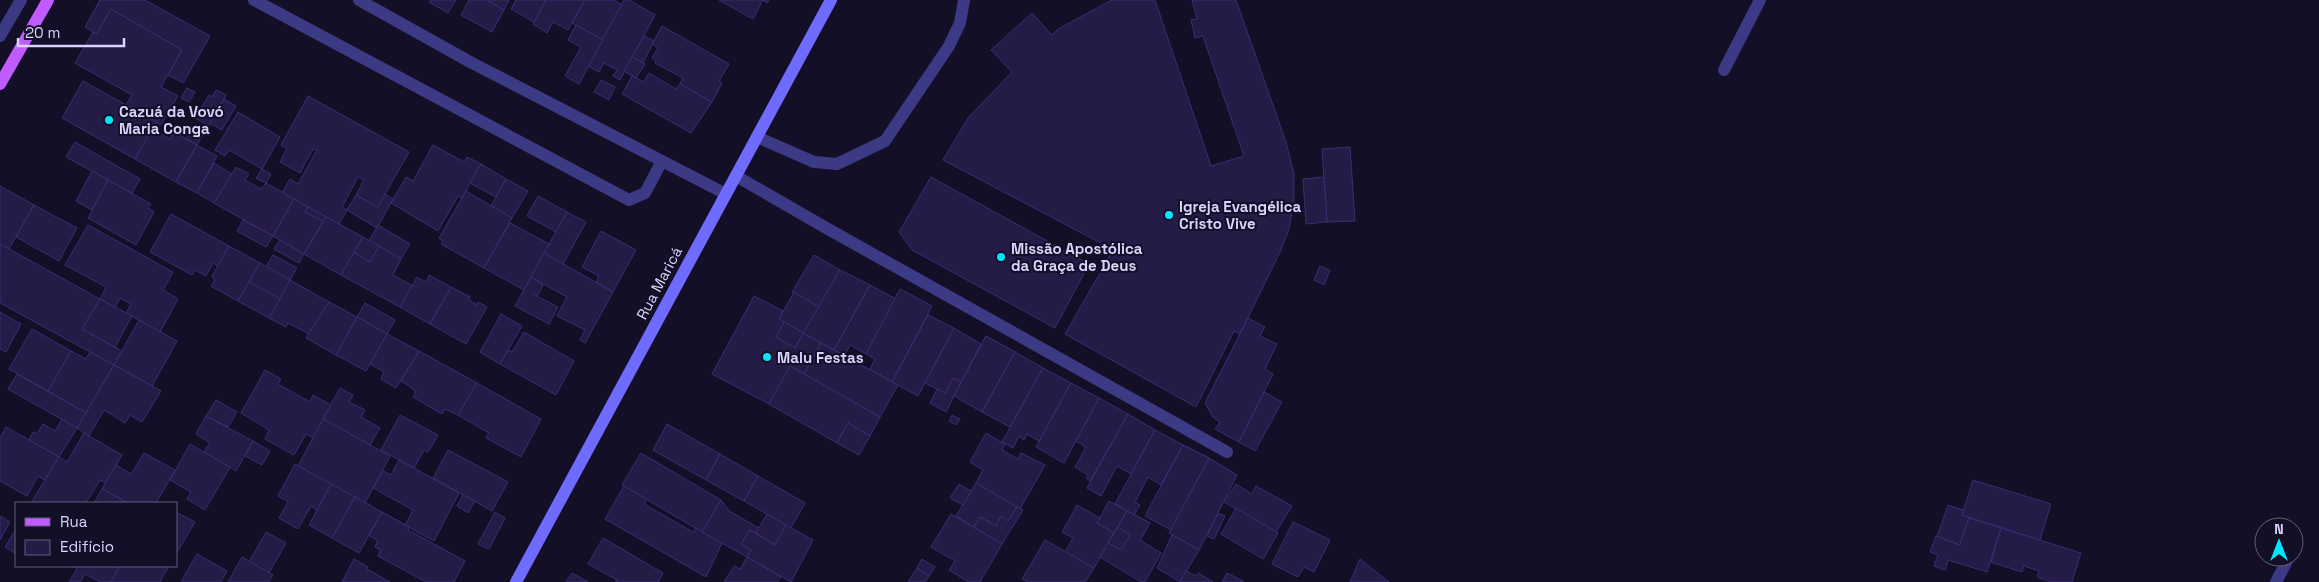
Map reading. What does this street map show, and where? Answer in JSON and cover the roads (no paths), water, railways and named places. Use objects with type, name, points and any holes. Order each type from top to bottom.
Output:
[{"type":"main road","points":[[0,84],[48,0]]},
{"type":"street","points":[[0,36],[21,0]]},
{"type":"street","points":[[254,0],[629,200],[645,193],[662,161]]},
{"type":"street","points":[[359,0],[472,63],[726,194]]},
{"type":"street","name":"Rua Maricá","points":[[516,582],[831,0]]},
{"type":"street","points":[[757,137],[814,162],[837,164],[885,141],[949,46],[960,23],[964,0]]},
{"type":"street","points":[[1724,70],[1760,0]]},
{"type":"street","points":[[736,176],[828,230],[1227,452]]},
{"type":"street","points":[[2276,582],[2284,567]]},
{"type":"place","name":"Cazuá da Vovó Maria Conga","points":[[109,120]]},
{"type":"place","name":"Igreja Evangélica Cristo Vive","points":[[1169,215]]},
{"type":"place","name":"Missão Apostólica da Graça de Deus","points":[[1001,257]]},
{"type":"place","name":"Malu Festas","points":[[767,357]]}]
